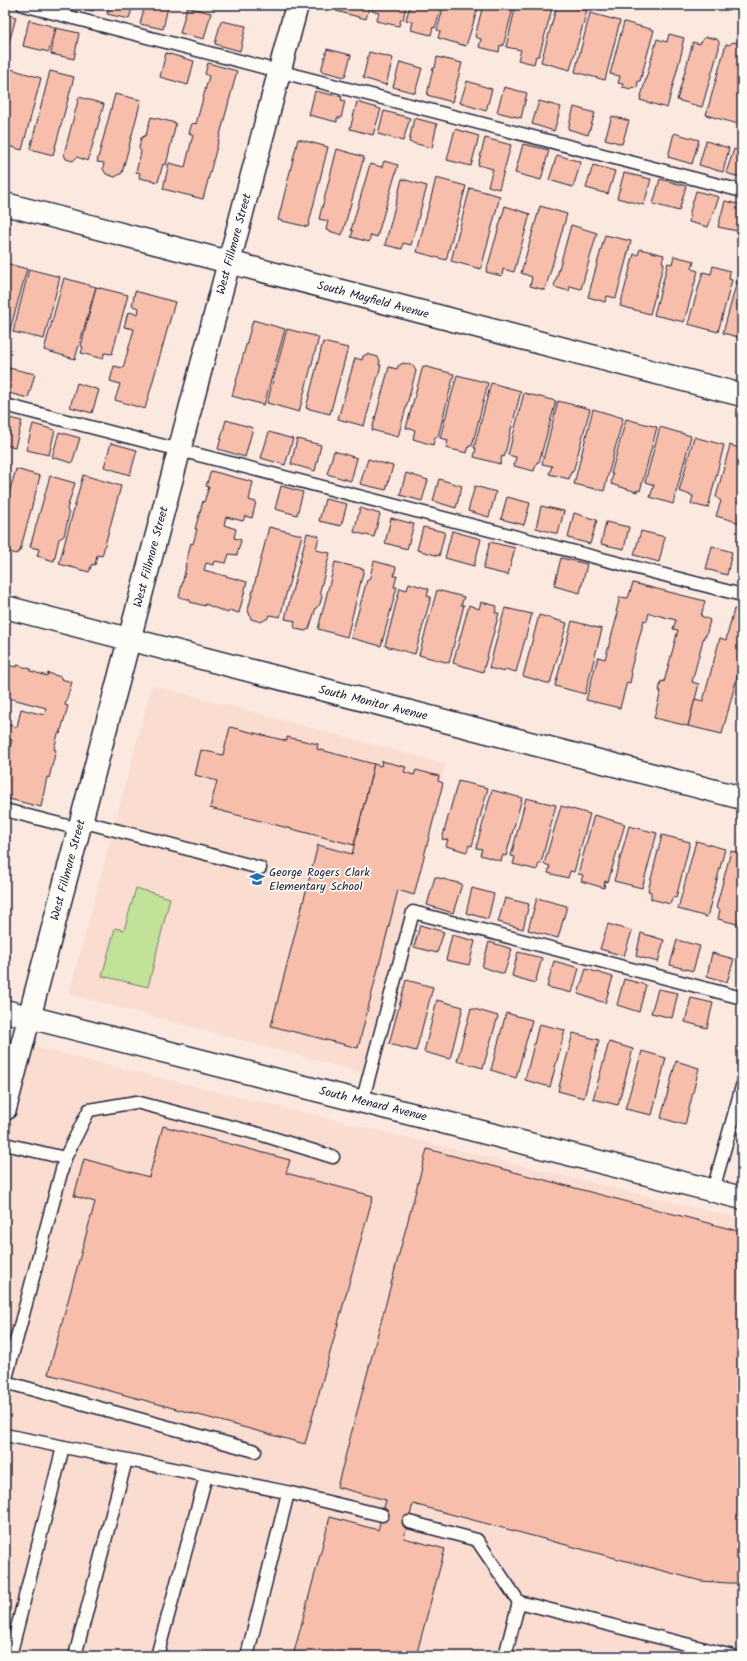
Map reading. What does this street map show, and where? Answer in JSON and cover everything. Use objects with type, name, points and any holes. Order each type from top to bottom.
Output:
[{"type":"street","name":"West Fillmore Street","points":[[5,1109],[297,5]]},
{"type":"street","name":"South Mayfield Avenue","points":[[5,204],[742,395]]},
{"type":"street","name":"South Monitor Avenue","points":[[5,607],[742,798]]},
{"type":"street","name":"South Menard Avenue","points":[[5,1011],[742,1198]]},
{"type":"lane","points":[[24,5],[742,191]]},
{"type":"lane","points":[[5,405],[742,595]]},
{"type":"lane","points":[[5,810],[80,825],[260,868]]},
{"type":"lane","points":[[362,1102],[413,912],[742,998]]},
{"type":"lane","points":[[713,1190],[742,1086]]},
{"type":"lane","points":[[255,1451],[6,1382],[65,1158],[89,1110],[136,1102],[263,1135],[333,1158]]},
{"type":"lane","points":[[5,1144],[65,1158]]},
{"type":"lane","points":[[6,1438],[63,1447],[288,1493],[382,1514]]},
{"type":"lane","points":[[10,1656],[63,1447]]},
{"type":"lane","points":[[75,1656],[126,1460]]},
{"type":"lane","points":[[157,1656],[206,1476]]},
{"type":"lane","points":[[247,1656],[288,1493]]},
{"type":"lane","points":[[408,1522],[477,1540],[519,1602],[733,1656]]},
{"type":"lane","points":[[505,1656],[519,1602]]},
{"type":"shaded area","name":"George Rogers Clark Elementary School","points":[[152,685],[446,764],[363,1073],[69,994]]},
{"type":"shaded area","points":[[5,1040],[742,1219],[742,1656],[5,1656]]},
{"type":"green space","points":[[136,888],[170,898],[148,987],[102,976],[115,928],[124,930]]},
{"type":"building","points":[[71,5],[95,5],[93,11]]},
{"type":"building","points":[[110,5],[133,5],[129,19],[107,14]]},
{"type":"building","points":[[145,5],[168,7],[163,29],[140,24]]},
{"type":"building","points":[[338,5],[370,5],[366,19],[336,11]]},
{"type":"building","points":[[373,5],[406,5],[403,20],[401,19],[399,26],[376,21],[379,13],[372,11]]},
{"type":"building","points":[[410,5],[442,5],[435,28],[433,27],[431,35],[411,30],[413,22],[406,20]]},
{"type":"building","points":[[444,5],[479,5],[466,46],[438,38],[440,31],[437,30]]},
{"type":"building","points":[[483,5],[514,5],[503,46],[500,45],[499,52],[479,47],[481,39],[475,37]]},
{"type":"building","points":[[516,5],[553,5],[539,56],[536,56],[534,64],[518,60],[521,50],[506,47]]},
{"type":"building","points":[[557,5],[566,5],[587,11],[570,70],[541,62]]},
{"type":"building","points":[[187,7],[211,13],[204,39],[180,33]]},
{"type":"building","points":[[590,13],[620,21],[605,80],[575,72]]},
{"type":"building","points":[[5,14],[16,17],[9,43],[5,42]]},
{"type":"building","points":[[29,20],[55,27],[49,52],[23,46]]},
{"type":"building","points":[[221,21],[246,26],[240,51],[215,44]]},
{"type":"building","points":[[624,22],[654,30],[640,81],[638,81],[637,88],[632,87],[632,89],[622,87],[623,84],[618,83],[620,76],[610,74]]},
{"type":"building","points":[[56,28],[79,33],[74,59],[51,54]]},
{"type":"building","points":[[669,34],[684,38],[667,108],[640,100],[657,39],[667,42]]},
{"type":"building","points":[[706,37],[717,39],[719,42],[719,48],[702,107],[677,100],[693,42],[700,44]]},
{"type":"building","points":[[733,42],[742,44],[742,109],[738,124],[706,115],[726,44],[729,45]]},
{"type":"building","points":[[327,49],[351,55],[345,77],[321,71]]},
{"type":"building","points":[[369,52],[393,58],[386,85],[363,78]]},
{"type":"building","points":[[166,53],[194,61],[188,85],[160,77]]},
{"type":"building","points":[[437,57],[462,63],[452,102],[427,95]]},
{"type":"building","points":[[400,62],[422,68],[415,93],[393,87]]},
{"type":"building","points":[[208,63],[237,71],[203,199],[163,189],[169,163],[185,167],[193,135],[189,133],[192,123],[196,124],[209,76],[205,74]]},
{"type":"building","points":[[11,69],[41,78],[22,150],[5,145],[5,91]]},
{"type":"building","points":[[50,71],[74,77],[53,155],[30,149]]},
{"type":"building","points":[[467,81],[492,89],[486,111],[460,103]]},
{"type":"building","points":[[504,87],[527,93],[521,118],[497,112]]},
{"type":"building","points":[[315,91],[342,97],[341,100],[345,101],[341,118],[337,118],[337,122],[309,115]]},
{"type":"building","points":[[115,94],[141,100],[122,173],[115,177],[106,174],[103,169],[104,163],[97,162]]},
{"type":"building","points":[[79,97],[104,104],[88,161],[77,157],[73,161],[66,159],[64,154]]},
{"type":"building","points":[[539,101],[561,107],[554,131],[532,124]]},
{"type":"building","points":[[357,102],[381,109],[373,135],[350,129]]},
{"type":"building","points":[[574,107],[595,113],[588,135],[568,129]]},
{"type":"building","points":[[384,111],[410,118],[403,141],[378,134]]},
{"type":"building","points":[[612,116],[629,121],[622,144],[605,139]]},
{"type":"building","points":[[151,117],[176,123],[166,165],[163,164],[158,182],[139,178],[140,173],[136,172],[141,152],[139,148],[141,138],[146,135]]},
{"type":"building","points":[[414,118],[437,124],[432,148],[409,142]]},
{"type":"building","points":[[455,129],[479,136],[471,166],[447,160]]},
{"type":"building","points":[[674,133],[699,140],[692,164],[668,157]]},
{"type":"building","points":[[485,138],[511,145],[499,189],[488,186],[493,169],[478,165]]},
{"type":"building","points":[[298,139],[328,147],[308,227],[278,220]]},
{"type":"building","points":[[706,141],[729,148],[723,172],[699,165]]},
{"type":"building","points":[[523,144],[549,150],[541,180],[515,173]]},
{"type":"building","points":[[337,149],[364,157],[342,235],[326,230],[328,221],[319,219]]},
{"type":"building","points":[[734,149],[742,152],[742,178],[726,173]]},
{"type":"building","points":[[557,155],[581,162],[573,187],[549,180]]},
{"type":"building","points":[[384,161],[398,165],[377,237],[371,235],[369,242],[351,237],[353,231],[351,230],[370,164],[382,167]]},
{"type":"building","points":[[593,165],[615,171],[608,194],[586,188]]},
{"type":"building","points":[[624,173],[651,179],[644,205],[617,198]]},
{"type":"building","points":[[436,178],[466,186],[446,260],[417,252]]},
{"type":"building","points":[[402,179],[427,186],[411,245],[403,243],[402,249],[385,245]]},
{"type":"building","points":[[660,179],[686,186],[679,211],[653,204]]},
{"type":"building","points":[[470,188],[500,196],[481,269],[451,261]]},
{"type":"building","points":[[696,191],[719,197],[708,227],[689,222],[689,215]]},
{"type":"building","points":[[725,201],[742,205],[742,232],[718,227]]},
{"type":"building","points":[[505,206],[530,214],[514,272],[503,269],[502,276],[486,272]]},
{"type":"building","points":[[540,206],[567,214],[545,290],[530,286],[532,277],[521,273]]},
{"type":"building","points":[[571,225],[597,233],[581,289],[570,286],[569,291],[554,287]]},
{"type":"building","points":[[605,235],[631,241],[616,298],[607,296],[605,302],[588,297]]},
{"type":"building","points":[[640,249],[664,255],[662,262],[664,263],[650,314],[620,306],[634,254],[638,255]]},
{"type":"building","points":[[674,256],[694,261],[692,269],[698,271],[684,322],[654,315],[668,263],[672,264]]},
{"type":"building","points":[[5,263],[27,269],[8,337],[5,336]]},
{"type":"building","points":[[713,266],[730,271],[729,279],[732,280],[718,332],[688,324],[703,272],[711,274]]},
{"type":"building","points":[[29,269],[60,277],[44,339],[13,332]]},
{"type":"building","points":[[739,274],[742,275],[742,338],[723,333]]},
{"type":"building","points":[[64,278],[96,287],[75,359],[44,350]]},
{"type":"building","points":[[96,287],[128,295],[112,354],[104,353],[103,359],[81,353],[83,347],[81,346]]},
{"type":"building","points":[[135,291],[175,302],[145,409],[115,400],[120,384],[110,381],[114,366],[123,368],[134,329],[124,327],[128,312],[138,314],[139,308],[132,306]]},
{"type":"building","points":[[253,320],[285,329],[264,405],[232,396]]},
{"type":"building","points":[[287,329],[319,337],[299,412],[267,403]]},
{"type":"building","points":[[323,342],[348,348],[330,414],[306,408]]},
{"type":"building","points":[[367,354],[378,357],[380,361],[379,365],[381,365],[364,426],[338,419],[355,358],[362,360],[363,356]]},
{"type":"building","points":[[403,363],[413,365],[416,371],[398,437],[372,430],[389,367],[397,369],[398,366]]},
{"type":"building","points":[[423,366],[454,374],[438,437],[435,437],[433,445],[413,439],[415,430],[406,428]]},
{"type":"building","points":[[9,368],[35,374],[28,398],[5,392],[5,382]]},
{"type":"building","points":[[457,375],[488,383],[472,446],[469,446],[467,453],[446,448],[448,440],[440,438]]},
{"type":"building","points":[[77,383],[99,390],[92,413],[70,407]]},
{"type":"building","points":[[491,383],[521,391],[504,457],[502,456],[500,464],[474,457],[476,448],[474,448]]},
{"type":"building","points":[[524,393],[556,401],[539,462],[537,462],[534,471],[514,466],[516,457],[508,455]]},
{"type":"building","points":[[558,401],[590,409],[573,472],[571,472],[569,479],[549,474],[552,466],[542,464]]},
{"type":"building","points":[[593,409],[623,418],[604,491],[574,484]]},
{"type":"building","points":[[5,417],[22,421],[15,447],[5,445]]},
{"type":"building","points":[[626,419],[657,427],[640,491],[637,490],[637,492],[611,484],[613,474],[611,474]]},
{"type":"building","points":[[226,420],[253,428],[245,457],[218,449]]},
{"type":"building","points":[[33,424],[55,430],[49,455],[26,450]]},
{"type":"building","points":[[660,427],[691,436],[673,504],[650,497],[654,485],[645,482]]},
{"type":"building","points":[[59,432],[80,438],[72,463],[52,457]]},
{"type":"building","points":[[269,432],[293,439],[285,465],[261,458]]},
{"type":"building","points":[[694,437],[724,445],[708,508],[691,504],[693,496],[679,491]]},
{"type":"building","points":[[297,439],[321,445],[315,471],[291,464]]},
{"type":"building","points":[[111,443],[137,450],[130,475],[104,467]]},
{"type":"building","points":[[730,445],[742,449],[741,523],[716,516],[721,501],[716,497]]},
{"type":"building","points":[[334,451],[357,458],[351,481],[327,474]]},
{"type":"building","points":[[368,459],[393,466],[386,490],[360,484]]},
{"type":"building","points":[[16,469],[40,476],[20,551],[16,554],[5,549],[5,507]]},
{"type":"building","points":[[211,471],[253,482],[249,500],[256,502],[252,518],[245,516],[243,521],[226,517],[224,525],[236,529],[234,538],[241,540],[237,555],[229,554],[226,563],[214,561],[213,565],[206,563],[204,570],[247,582],[239,613],[229,610],[228,613],[205,604],[205,606],[179,597],[191,543],[193,544],[197,529],[195,529],[203,501],[204,502],[209,487],[206,486]]},
{"type":"building","points":[[406,473],[428,480],[422,501],[400,495]]},
{"type":"building","points":[[83,475],[121,486],[102,556],[97,555],[95,565],[92,564],[89,572],[59,564]]},
{"type":"building","points":[[50,476],[75,483],[67,509],[69,515],[64,536],[59,539],[54,561],[37,556],[39,549],[30,547]]},
{"type":"building","points":[[439,479],[462,486],[456,508],[433,501]]},
{"type":"building","points":[[281,486],[303,492],[297,515],[275,509]]},
{"type":"building","points":[[475,486],[496,492],[489,517],[468,511]]},
{"type":"building","points":[[507,497],[530,503],[524,525],[501,519]]},
{"type":"building","points":[[325,499],[347,504],[341,526],[319,521]]},
{"type":"building","points":[[541,506],[564,511],[558,534],[536,528]]},
{"type":"building","points":[[360,508],[380,514],[374,537],[354,532]]},
{"type":"building","points":[[574,513],[597,520],[590,544],[568,538]]},
{"type":"building","points":[[391,518],[414,524],[407,549],[385,543]]},
{"type":"building","points":[[606,522],[629,527],[624,549],[601,544]]},
{"type":"building","points":[[269,527],[302,535],[280,617],[270,615],[261,622],[251,619],[248,610]]},
{"type":"building","points":[[423,527],[445,532],[439,556],[417,550]]},
{"type":"building","points":[[452,531],[481,539],[474,566],[445,558]]},
{"type":"building","points":[[641,531],[665,537],[659,562],[634,555]]},
{"type":"building","points":[[307,533],[319,536],[316,550],[330,553],[320,591],[322,596],[320,604],[316,608],[309,629],[305,631],[296,629],[294,626],[295,621],[285,619]]},
{"type":"building","points":[[490,542],[515,548],[508,575],[483,569]]},
{"type":"building","points":[[712,546],[732,552],[727,575],[706,569]]},
{"type":"building","points":[[561,558],[587,564],[580,593],[554,586]]},
{"type":"building","points":[[374,561],[396,567],[394,576],[397,576],[394,587],[397,587],[381,646],[351,638],[367,580],[369,580]]},
{"type":"building","points":[[335,562],[364,569],[347,637],[318,629]]},
{"type":"building","points":[[409,583],[429,589],[427,596],[431,597],[415,654],[385,646],[400,588],[407,590]]},
{"type":"building","points":[[633,583],[705,601],[701,616],[710,620],[706,636],[704,636],[692,682],[699,684],[688,726],[654,718],[661,691],[659,691],[661,681],[664,682],[678,630],[673,629],[676,620],[649,613],[647,621],[644,620],[630,672],[632,673],[630,683],[627,682],[620,708],[586,700],[598,657],[605,659],[618,613],[616,612],[620,597],[628,598]]},
{"type":"building","points":[[437,590],[464,597],[461,605],[464,605],[449,663],[419,655]]},
{"type":"building","points":[[481,602],[497,606],[495,613],[499,613],[483,672],[453,663],[469,605],[479,609]]},
{"type":"building","points":[[505,608],[532,614],[516,672],[505,669],[504,672],[489,668]]},
{"type":"building","points":[[734,609],[742,611],[742,658],[722,734],[688,726],[695,699],[703,701],[720,638],[726,640]]},
{"type":"building","points":[[539,615],[567,623],[550,684],[523,676]]},
{"type":"building","points":[[572,621],[602,629],[585,694],[555,686]]},
{"type":"building","points":[[5,665],[17,667],[17,665],[31,669],[30,671],[47,676],[48,673],[72,682],[65,705],[68,706],[60,734],[58,734],[54,749],[56,750],[49,778],[47,777],[41,807],[5,798],[5,764],[12,740],[5,738],[6,724],[17,727],[21,709],[44,715],[46,708],[5,697]]},
{"type":"building","points":[[230,727],[287,741],[287,737],[318,744],[317,749],[374,764],[354,845],[210,808],[217,781],[195,775],[201,750],[223,755]]},
{"type":"building","points":[[382,761],[406,767],[404,772],[414,775],[416,770],[439,776],[438,781],[443,783],[414,895],[398,890],[358,1048],[271,1026],[318,845],[352,854],[374,764],[381,766]]},
{"type":"building","points":[[458,781],[488,788],[472,846],[469,845],[467,852],[446,846],[448,840],[442,839]]},
{"type":"building","points":[[492,790],[522,798],[506,856],[503,855],[501,861],[480,855],[482,849],[476,848]]},
{"type":"building","points":[[526,798],[556,805],[541,863],[539,863],[537,870],[513,864],[515,857],[511,856]]},
{"type":"building","points":[[561,806],[590,814],[574,872],[570,871],[568,878],[548,873],[550,866],[544,864]]},
{"type":"building","points":[[594,815],[625,824],[608,882],[605,881],[604,888],[581,881],[583,875],[578,874]]},
{"type":"building","points":[[629,826],[657,833],[642,888],[614,881]]},
{"type":"building","points":[[662,835],[690,842],[676,898],[673,897],[670,904],[651,899],[651,892],[648,891]]},
{"type":"building","points":[[696,841],[725,849],[707,917],[678,909]]},
{"type":"building","points":[[731,851],[742,854],[742,914],[740,914],[737,924],[718,919],[720,910],[716,908]]},
{"type":"building","points":[[435,877],[462,884],[453,913],[427,905]]},
{"type":"building","points":[[472,888],[494,894],[488,919],[466,913]]},
{"type":"building","points":[[505,898],[529,904],[523,929],[498,922]]},
{"type":"building","points":[[537,898],[567,906],[558,938],[528,930]]},
{"type":"building","points":[[608,924],[632,931],[624,956],[600,949]]},
{"type":"building","points":[[420,925],[444,932],[437,953],[414,947]]},
{"type":"building","points":[[641,933],[664,940],[658,962],[636,956]]},
{"type":"building","points":[[452,935],[475,941],[469,965],[446,960]]},
{"type":"building","points":[[677,940],[700,946],[693,971],[670,965]]},
{"type":"building","points":[[489,942],[512,949],[504,974],[482,967]]},
{"type":"building","points":[[518,952],[542,958],[535,983],[512,976]]},
{"type":"building","points":[[712,953],[734,959],[727,982],[707,976]]},
{"type":"building","points":[[554,961],[579,968],[572,993],[547,987]]},
{"type":"building","points":[[586,969],[613,977],[605,1003],[578,994]]},
{"type":"building","points":[[624,979],[646,985],[639,1012],[617,1005]]},
{"type":"building","points":[[406,980],[433,987],[416,1051],[389,1044]]},
{"type":"building","points":[[658,989],[678,993],[672,1018],[651,1013]]},
{"type":"building","points":[[691,998],[713,1003],[707,1028],[685,1022]]},
{"type":"building","points":[[437,1000],[463,1007],[450,1059],[424,1052]]},
{"type":"building","points":[[471,1008],[498,1016],[483,1068],[457,1061]]},
{"type":"building","points":[[506,1013],[532,1020],[516,1078],[491,1070]]},
{"type":"building","points":[[539,1024],[565,1030],[550,1087],[525,1080]]},
{"type":"building","points":[[573,1033],[599,1040],[584,1098],[558,1091]]},
{"type":"building","points":[[609,1042],[633,1049],[618,1105],[593,1099]]},
{"type":"building","points":[[642,1051],[666,1058],[652,1115],[625,1109]]},
{"type":"building","points":[[676,1061],[699,1068],[685,1125],[661,1118]]},
{"type":"building","points":[[163,1126],[290,1160],[286,1173],[373,1196],[305,1444],[48,1374],[95,1202],[74,1196],[84,1159],[149,1177]]},
{"type":"building","points":[[427,1149],[742,1232],[742,1583],[701,1581],[413,1504],[404,1538],[445,1549],[416,1656],[293,1656],[330,1517],[378,1530],[386,1500],[337,1487]]},
{"type":"place","name":"George Rogers Clark Elementary School","points":[[257,879]]}]
